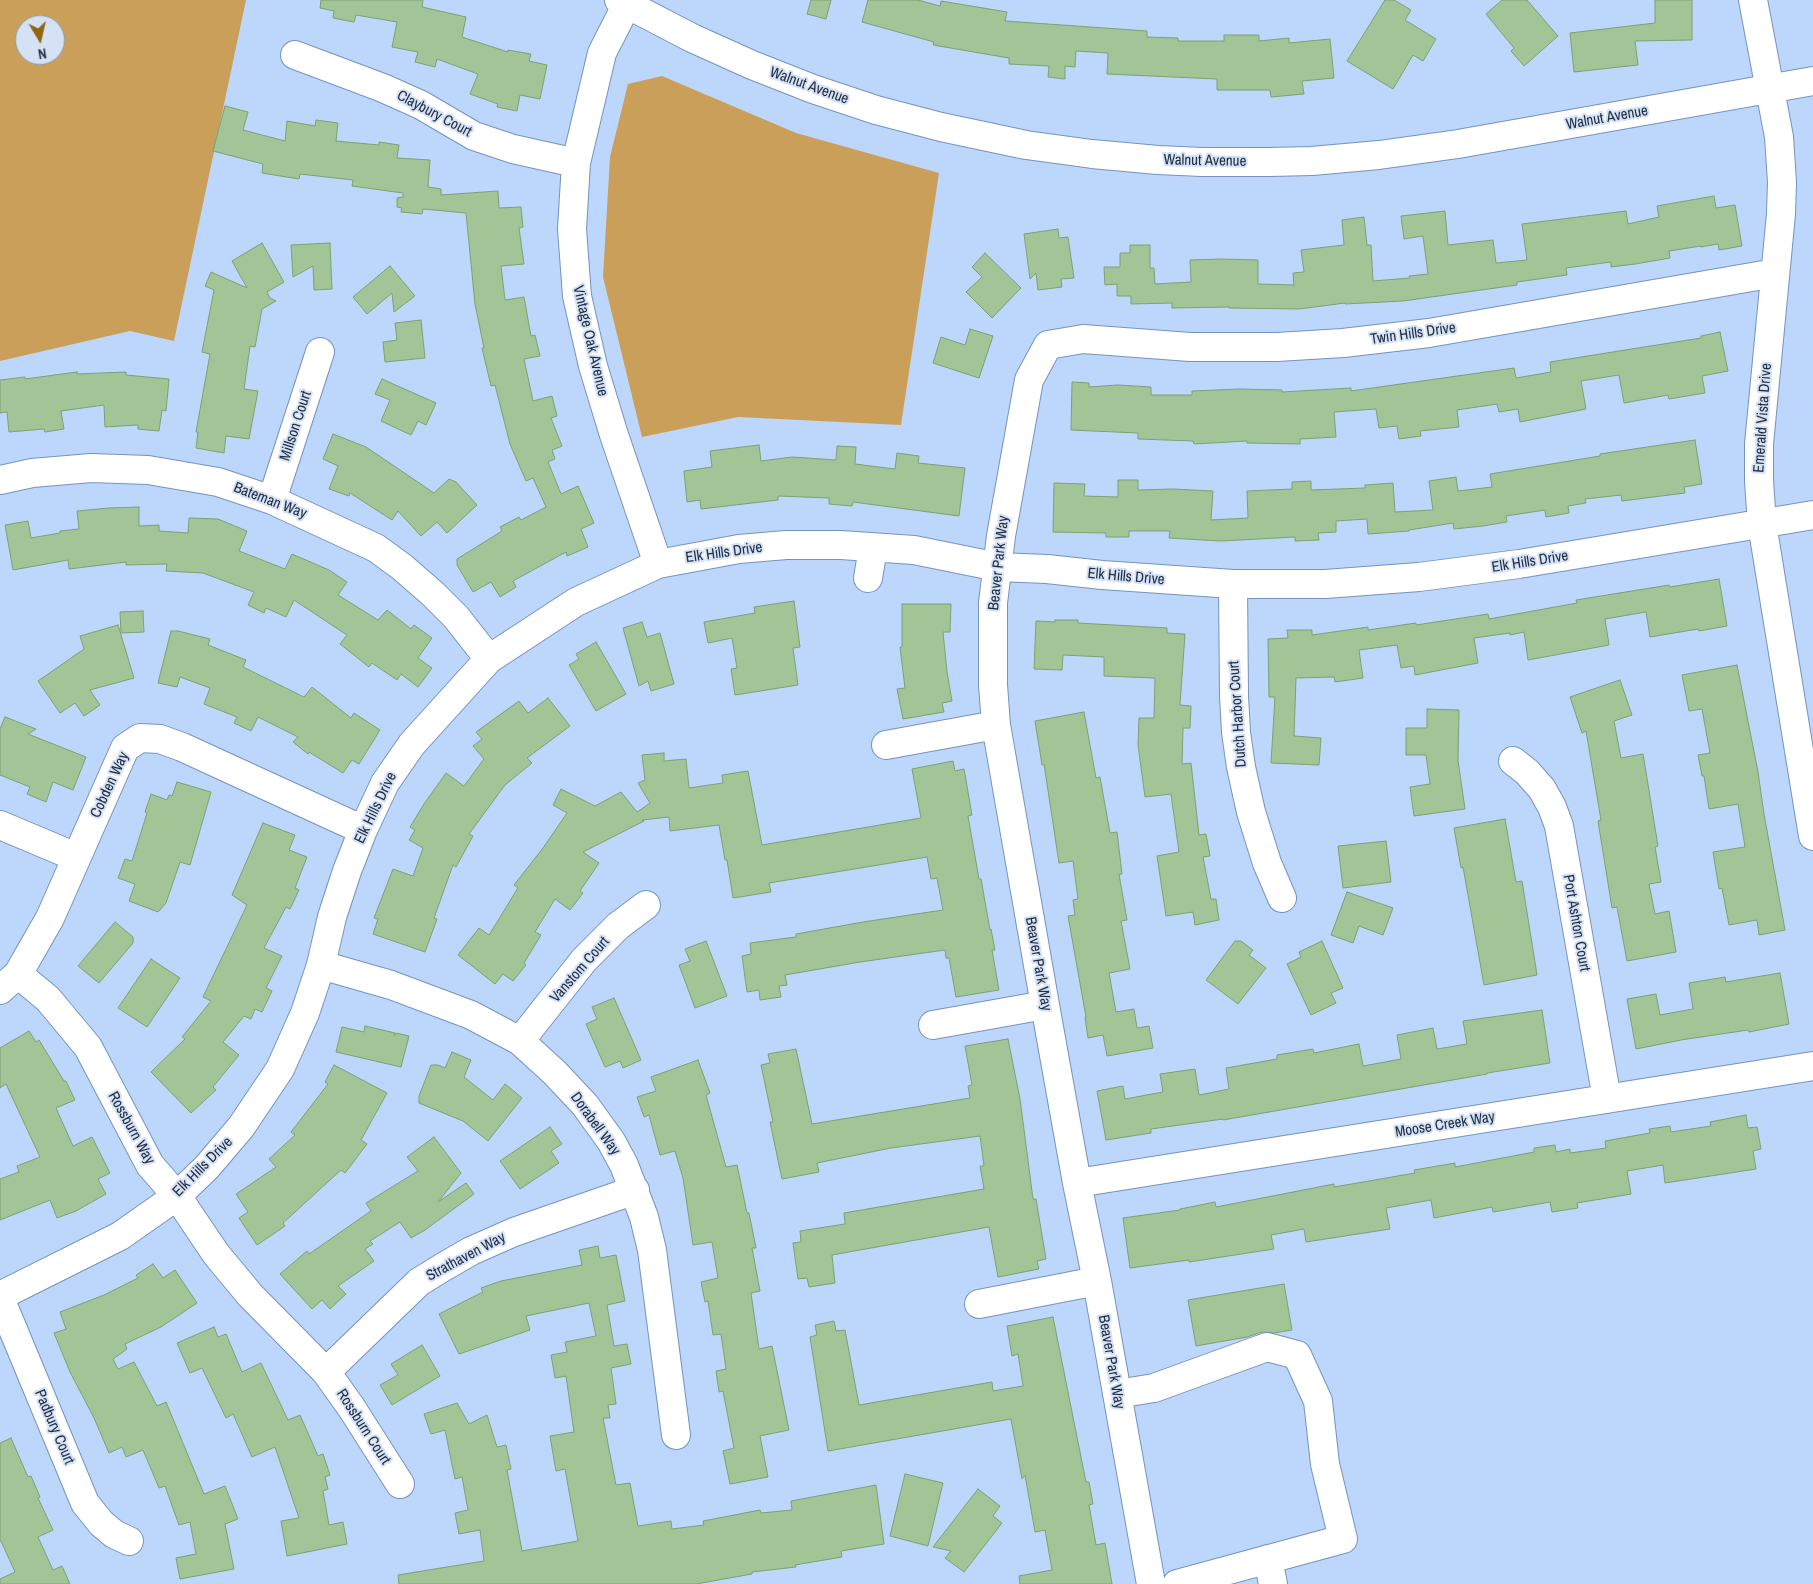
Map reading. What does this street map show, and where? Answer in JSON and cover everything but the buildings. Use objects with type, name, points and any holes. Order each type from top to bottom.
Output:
[{"type":"street","name":"Emerald Vista Drive","points":[[1752,0],[1779,137],[1782,182],[1781,214],[1759,444],[1762,524],[1813,836]]},
{"type":"street","name":"Walnut Avenue","points":[[625,1],[692,38],[752,65],[876,110],[941,127],[1026,145],[1158,160],[1268,162],[1312,161],[1379,155],[1458,144],[1813,81]]},
{"type":"street","name":"Vintage Oak Avenue","points":[[625,1],[602,53],[576,163],[572,229],[576,296],[593,366],[614,435],[658,564]]},
{"type":"street","name":"Claybury Court","points":[[295,56],[383,88],[421,105],[474,136],[513,150],[576,163]]},
{"type":"street","name":"Twin Hills Drive","points":[[1048,345],[1083,339],[1190,347],[1278,347],[1343,343],[1429,333],[1775,273]]},
{"type":"street","name":"Beaver Park Way","points":[[1048,345],[1028,380],[1011,472],[993,611],[993,685],[996,725],[1077,1183],[1097,1281],[1151,1584]]},
{"type":"street","name":"Millson Court","points":[[272,500],[320,352]]},
{"type":"street","name":"Bateman Way","points":[[0,480],[32,473],[91,468],[148,470],[218,482],[272,500],[332,526],[383,552],[433,594],[456,617],[489,660]]},
{"type":"street","name":"Elk Hills Drive","points":[[0,1297],[120,1236],[177,1196],[207,1167],[241,1127],[280,1069],[305,1013],[321,965],[335,908],[363,830],[385,783],[412,744],[489,660],[576,602],[658,564],[739,549],[786,545],[841,545],[914,550],[998,567],[1047,569],[1102,575],[1233,584],[1325,584],[1419,577],[1519,564],[1813,514]]},
{"type":"street","points":[[868,578],[873,548]]},
{"type":"street","name":"Dutch Harbor Court","points":[[1233,584],[1234,696],[1236,732],[1241,767],[1251,812],[1267,863],[1282,898]]},
{"type":"street","points":[[886,745],[996,725]]},
{"type":"street","name":"Cobden Way","points":[[9,982],[50,918],[125,748],[140,738],[160,739],[182,747],[363,830]]},
{"type":"street","name":"Port Ashton Court","points":[[1513,761],[1527,772],[1542,789],[1552,807],[1559,826],[1607,1099]]},
{"type":"street","points":[[0,825],[76,857]]},
{"type":"street","name":"Vanstom Court","points":[[520,1041],[584,960],[618,926],[646,905]]},
{"type":"street","name":"Dorabell Way","points":[[321,965],[391,984],[462,1011],[520,1041],[556,1073],[585,1104],[611,1141],[624,1165],[644,1217],[652,1250],[676,1435]]},
{"type":"street","name":"Rossburn Way","points":[[9,982],[48,999],[88,1047],[150,1165],[177,1196],[216,1254],[250,1295],[326,1372]]},
{"type":"street","points":[[934,1025],[1045,1004]]},
{"type":"street","name":"Moose Creek Way","points":[[1077,1183],[1813,1066]]},
{"type":"street","name":"Strathaven Way","points":[[326,1372],[419,1282],[444,1266],[471,1251],[514,1232],[635,1190]]},
{"type":"street","points":[[980,1304],[1097,1281]]},
{"type":"street","name":"Padbury Court","points":[[0,1297],[86,1503],[101,1523],[114,1534],[129,1541]]},
{"type":"street","points":[[1117,1394],[1154,1388],[1267,1347],[1297,1355],[1318,1401],[1325,1464],[1343,1538],[1270,1571],[1177,1584]]},
{"type":"street","name":"Rossburn Court","points":[[326,1372],[351,1407],[400,1484]]},
{"type":"shaded area","points":[[0,0],[246,0],[174,341],[130,331],[0,361]]},
{"type":"shaded area","points":[[662,76],[796,133],[939,173],[901,425],[738,417],[642,437],[603,277],[610,157],[628,84]]}]
